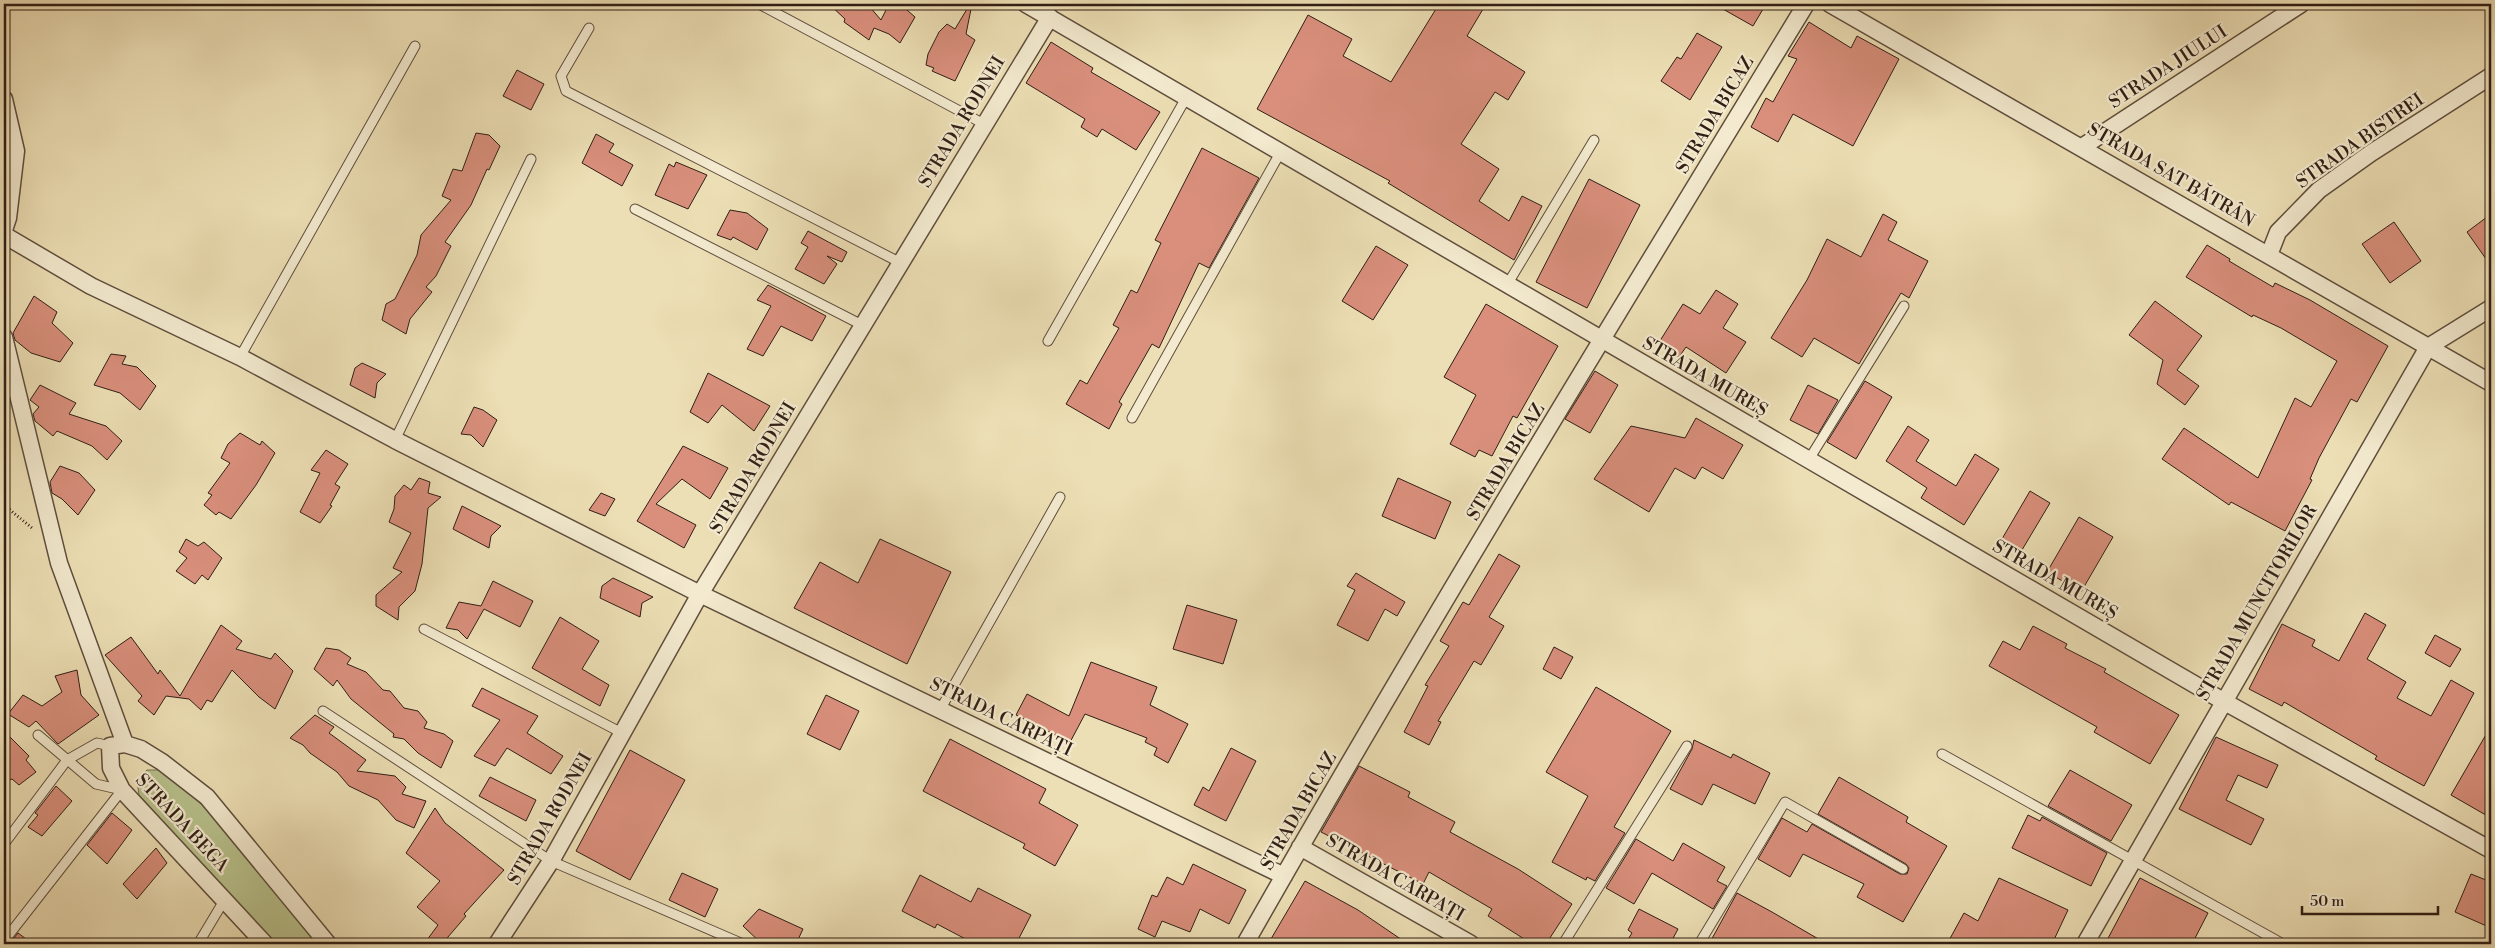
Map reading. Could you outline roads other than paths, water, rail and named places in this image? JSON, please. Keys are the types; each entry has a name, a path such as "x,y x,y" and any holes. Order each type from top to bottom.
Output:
{"street":[{"name":"STRADA MUREȘ","path":"1026,4 1507,286 2223,701 2491,850"},
{"name":"STRADA BICAZ","path":"1245,944 1300,847 1601,340 1806,4"},
{"name":"STRADA SAT BĂTRÂN","path":"1830,4 2491,383"},
{"name":"STRADA JIULUI","path":"2082,147 2301,4"},
{"name":"STRADA RODNEI","path":"497,944 551,861 700,594 1050,17"},
{"name":"STRADA BISTREI","path":"2269,255 2278,232 2319,190 2491,76"},
{"path":"4,99 8,133 16,152 8,218 4,230"},
{"name":"STRADA CARPAȚI","path":"4,235 91,286 240,357 395,440 700,594 1284,876"},
{"name":"STRADA MUNCITORILOR","path":"2085,944 2428,346 2491,308"},
{"path":"4,337 59,563 117,745"},
{"name":"STRADA BEGA","path":"265,944 225,898 122,790 111,768 117,745 141,749 162,762 207,797 328,944"},
{"name":"STRADA CARPAȚI","path":"1300,847 1471,944"}],"lane":[{"path":"759,4 984,124"},
{"path":"589,28 561,76 566,90 901,263"},
{"path":"240,357 415,46"},
{"path":"1048,340 1186,98"},
{"path":"1507,286 1594,140"},
{"path":"1132,418 1280,153"},
{"path":"395,440 531,159"},
{"path":"635,210 864,326"},
{"path":"1808,461 1904,306"},
{"path":"940,710 1060,497"},
{"path":"424,629 622,733"},
{"path":"323,711 551,861 743,944"},
{"path":"4,941 122,790 96,784 38,735"},
{"path":"4,844 67,760 97,743 117,745"},
{"path":"1562,944 1687,746"},
{"path":"1942,754 2132,862 2283,944"},
{"path":"1699,944 1785,802 1903,869"},
{"path":"198,944 225,898"}]}
